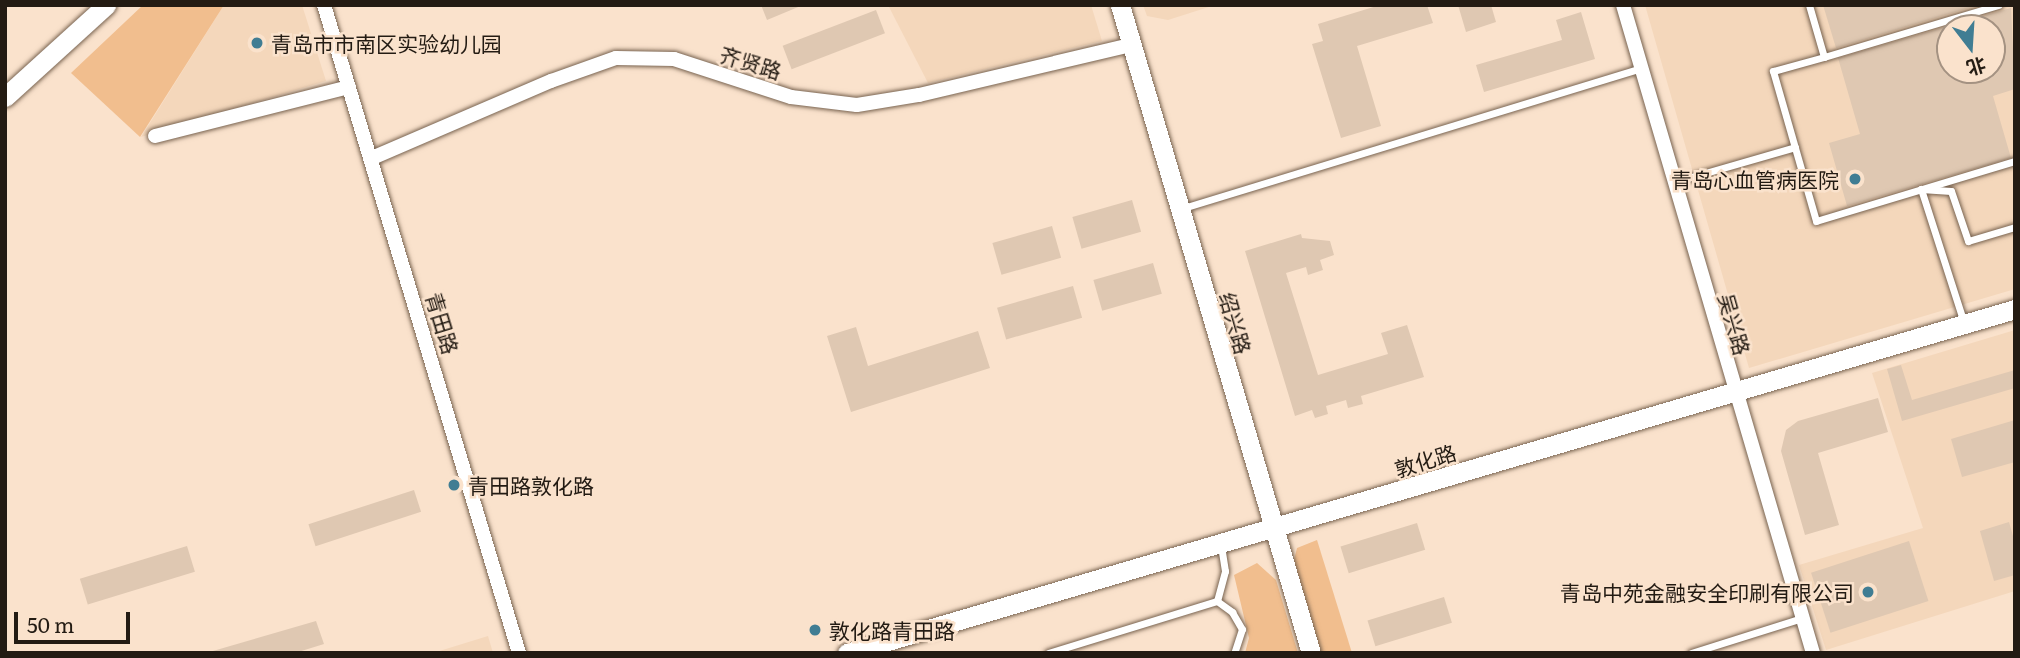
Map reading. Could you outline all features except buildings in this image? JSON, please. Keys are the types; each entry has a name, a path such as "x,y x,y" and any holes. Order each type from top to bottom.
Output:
{"main road":[{"path":"5,97 106,5"},
{"name":"绍兴路","path":"1120,5 1311,653"},
{"name":"敦化路","path":"847,653 2015,309"}],"street":[{"name":"青田路","path":"324,5 519,653"},
{"name":"吴兴路","path":"1623,5 1733,392 1813,653"},
{"name":"齐贤路","path":"372,159 551,81 616,58 674,59 791,97 857,105 919,95 1131,45"},
{"path":"155,136 349,86"}],"lane":[{"path":"1809,5 1824,57"},
{"path":"1998,5 1773,71 1816,221 2015,161"},
{"path":"1179,209 1641,68"},
{"path":"1673,183 1795,147"},
{"path":"1921,189 1951,191 1968,241 2015,227"},
{"path":"1921,189 1964,324"},
{"path":"1217,601 1225,571 1221,544"},
{"path":"1048,653 1217,601"},
{"path":"1217,601 1232,612 1242,629 1241,643 1234,653"},
{"path":"1691,653 1802,618"}],"shaded area":[{"path":"143,5 224,5 140,137 71,73"},
{"name":"青岛市市南区实验幼儿园","path":"224,5 302,5 326,81 141,137"},
{"path":"888,5 1091,5 1102,41 928,83"},
{"path":"1143,5 1215,5 1168,20 1147,16"},
{"name":"青岛心血管病医院","path":"1645,5 2015,5 2015,289 1749,368"},
{"path":"2015,330 2015,591 1826,650 1799,565 1923,528 1872,373"},
{"path":"1317,540 1352,653 1319,653 1292,568 1297,548"},
{"path":"1257,563 1276,580 1298,653 1245,653 1249,638 1234,575"},
{"path":"488,636 493,653 433,653"}],"place":[{"name":"青岛市市南区实验幼儿园","path":"257,43"},
{"name":"青岛心血管病医院","path":"1855,179"},
{"name":"青田路敦化路","path":"454,485"},
{"name":"青岛中苑金融安全印刷有限公司","path":"1868,592"},
{"name":"敦化路青田路","path":"815,630"}]}
